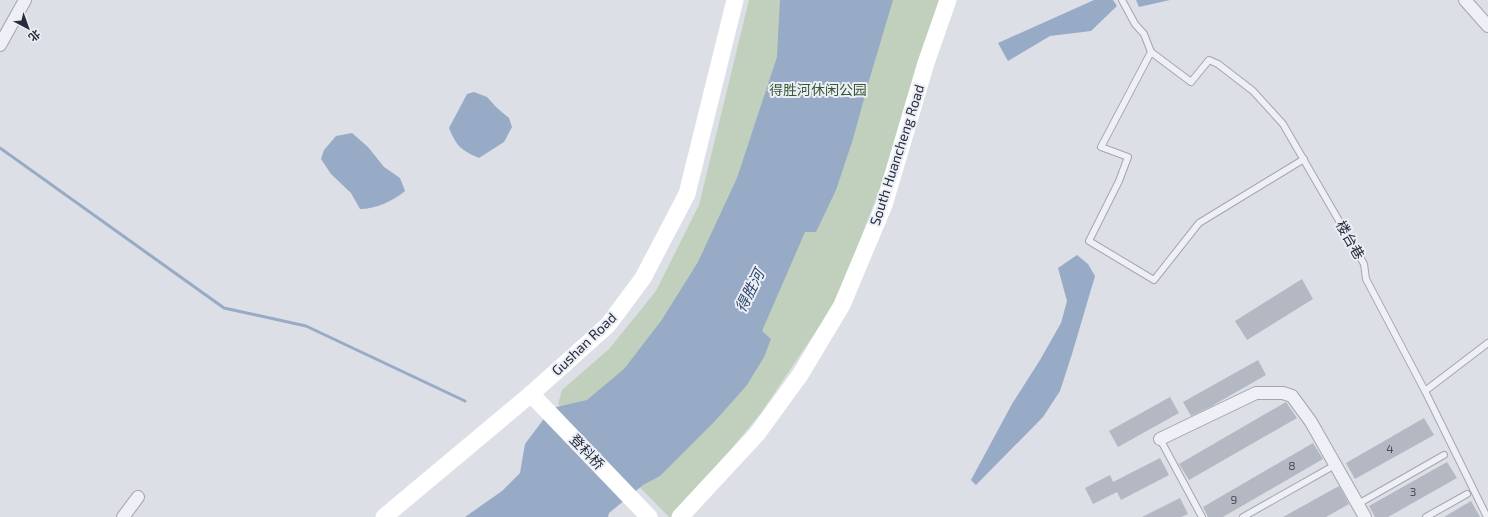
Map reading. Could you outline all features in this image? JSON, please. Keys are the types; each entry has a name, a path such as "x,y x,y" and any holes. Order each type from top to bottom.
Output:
{"main road":[{"name":"Gushan Road","path":"384,517 531,394 608,325 643,278 687,194 735,0"},
{"name":"South Huancheng Road","path":"680,517 757,434 800,375 842,305 884,205 926,63 948,0"},
{"name":"登科桥","path":"531,394 645,514"}],"street":[{"path":"0,45 24,0"},
{"path":"1465,0 1488,26"},
{"path":"1160,439 1256,393 1283,393 1292,396 1311,422 1365,517"},
{"path":"123,517 138,497"}],"lane":[{"path":"1122,0 1135,24 1144,34 1151,52 1101,147 1128,157 1119,182 1089,241 1154,280 1199,223 1304,159"},
{"name":"楼台巷","path":"1151,52 1191,82 1209,60 1218,64 1253,91 1283,124 1364,264 1366,279 1425,391 1488,517"},
{"path":"1425,391 1488,343"},
{"path":"1160,439 1202,517"},
{"path":"1358,504 1444,455"},
{"path":"1243,517 1335,465"},
{"path":"1426,517 1467,494"}],"green space":[{"name":"得胜河休闲公园","path":"749,0 940,0 880,188 837,300 761,413 675,517 669,517 558,404 562,390 609,349 656,291 699,205"}],"water":[{"name":"得胜河","path":"780,0 893,0 853,139 836,190 816,232 805,232 762,331 771,339 764,357 747,385 715,421 660,476 643,485 609,513 608,517 465,517 502,491 520,473 525,444 552,408 587,400 624,369 661,321 698,262 737,178 777,57"},
{"path":"1094,0 1113,0 1117,6 1091,31 1050,36 1008,61 998,43"},
{"path":"1136,0 1170,0 1139,7"},
{"path":"474,92 487,97 509,118 512,127 504,142 479,158 468,153 457,144 449,128 467,94"},
{"path":"352,133 368,147 384,167 400,178 405,191 384,204 372,208 360,209 351,193 331,174 321,159 324,150 336,136"},
{"path":"1077,255 1088,264 1095,276 1060,391 1043,417 976,485 971,480 1012,404 1061,323 1067,301 1058,268"}],"building":[{"path":"1302,279 1313,299 1247,340 1235,321"},
{"path":"1258,360 1266,375 1210,407 1191,416 1183,402"},
{"path":"1170,397 1179,413 1118,447 1109,431"},
{"path":"1286,402 1297,418 1189,480 1179,464"},
{"path":"1424,418 1434,435 1355,479 1346,463"},
{"path":"1313,443 1323,459 1223,517 1208,517 1203,507"},
{"path":"1160,458 1169,475 1121,500 1117,492 1093,504 1085,488 1110,475 1113,482"},
{"path":"1447,462 1457,478 1388,517 1375,517 1369,506"},
{"path":"1339,486 1349,504 1326,517 1283,517"},
{"path":"1180,498 1188,514 1181,517 1142,517"},
{"path":"1471,501 1480,517 1444,517"}],"waterway":[{"path":"0,148 224,308 306,326 465,401"}]}
